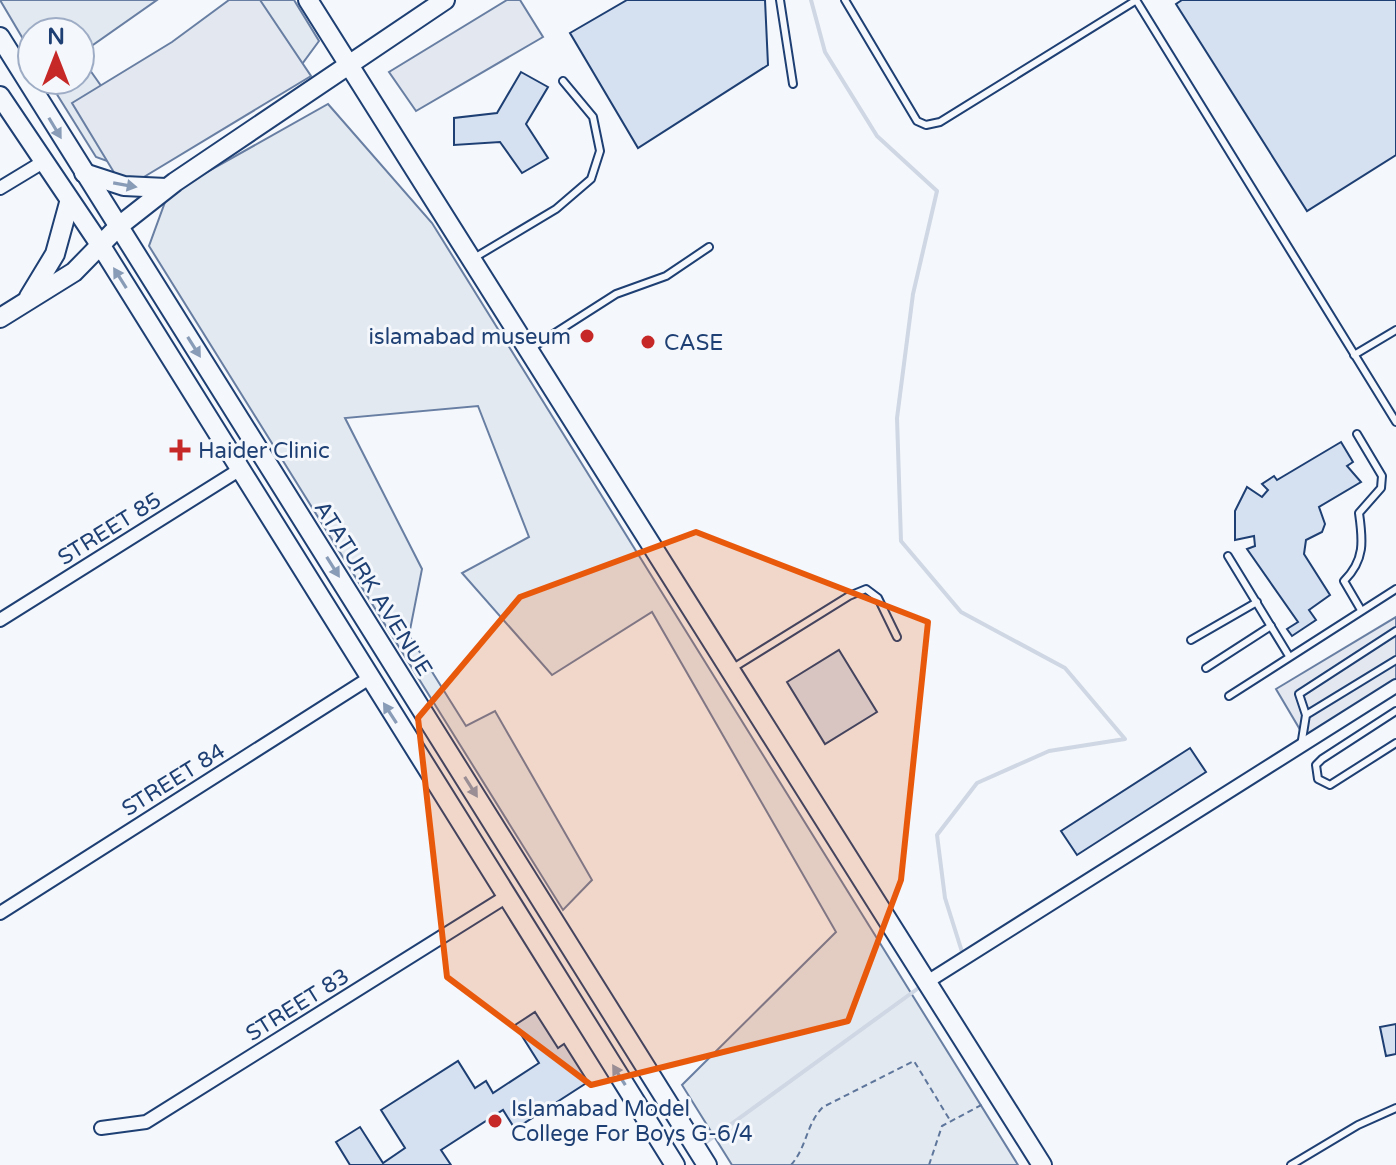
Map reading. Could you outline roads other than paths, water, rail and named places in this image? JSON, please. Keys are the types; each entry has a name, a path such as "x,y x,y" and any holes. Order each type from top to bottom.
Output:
{"street":[{"path":"308,0 1042,1165"},
{"path":"0,318 74,272 119,226 167,188 433,3"},
{"name":"ATATURK AVENUE","path":"0,37 707,1165"},
{"path":"0,96 69,203 101,246 368,679 675,1165"},
{"path":"0,188 43,162"},
{"path":"84,173 124,186 167,188"},
{"path":"25,302 55,254 69,203"},
{"name":"STREET 85","path":"0,620 239,470"},
{"name":"STREET 84","path":"0,913 368,679"},
{"path":"927,982 1396,686"},
{"name":"STREET 83","path":"101,1128 146,1122 507,896"},
{"path":"539,947 561,931"}],"lane":[{"path":"780,0 793,84"},
{"path":"845,0 917,121 926,125 940,122 1136,0 1396,422"},
{"path":"471,260 556,209 591,179 600,151 593,117 563,81"},
{"path":"530,349 616,294 666,276 709,247"},
{"path":"1354,355 1396,330"},
{"path":"1357,434 1382,476 1381,488 1359,513 1363,551 1356,569 1344,581 1361,610"},
{"path":"1228,556 1289,656"},
{"path":"730,670 849,596 866,589 878,598 897,637"},
{"path":"1229,696 1396,589"},
{"path":"1191,640 1257,602"},
{"path":"1206,668 1271,626"},
{"path":"1301,746 1306,715 1299,694 1396,631"},
{"path":"1306,715 1396,660"},
{"path":"1396,711 1322,759 1316,765 1318,779 1330,785 1396,743"},
{"path":"1291,1165 1358,1125 1396,1108"}],"waterway":[{"path":"811,0 825,52 877,136 937,191 913,294 897,418 901,541 961,612 1065,668 1125,739 1049,751 977,783 937,835 945,898 963,955"},
{"path":"701,1146 924,984"}],"place":[{"name":"islamabad museum","path":"587,336"},
{"name":"CASE","path":"648,342"},
{"name":"Haider Clinic","path":"180,450"},
{"name":"Islamabad Model College For Boys G-6/4","path":"495,1121"}]}
